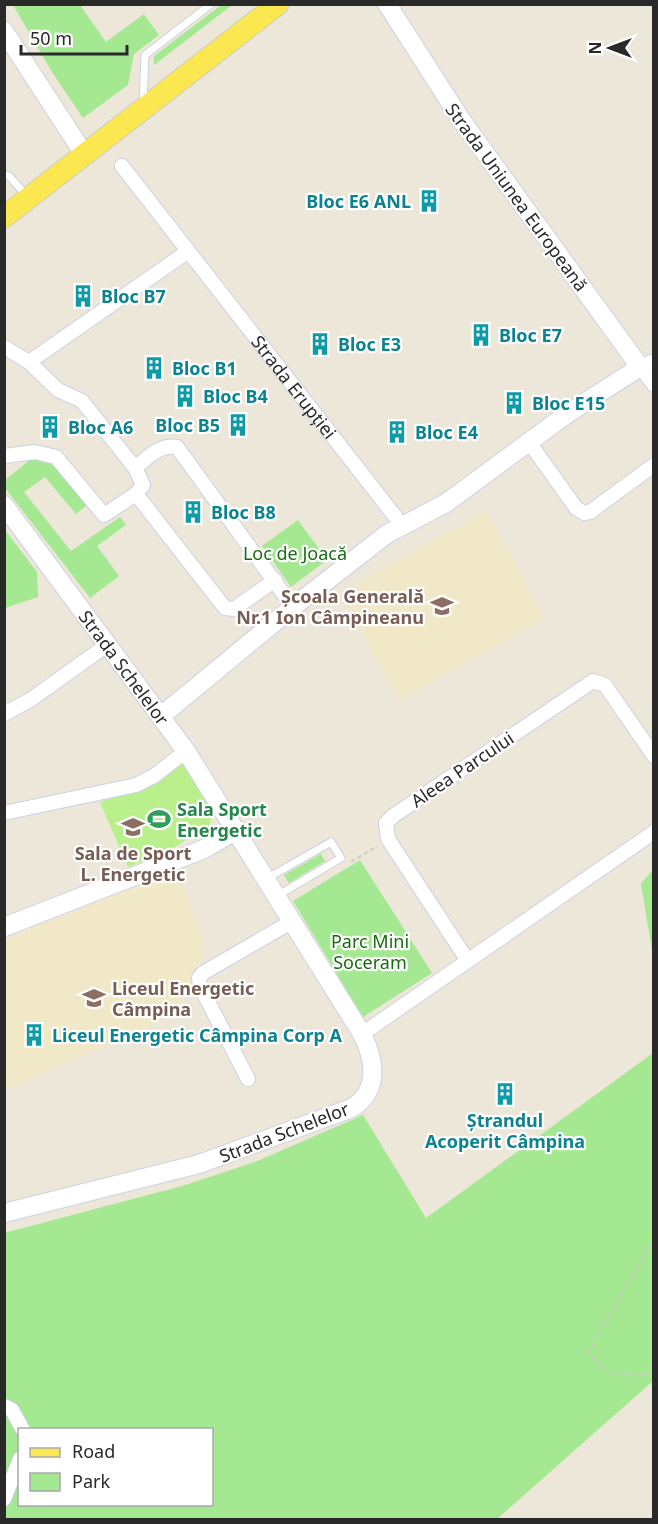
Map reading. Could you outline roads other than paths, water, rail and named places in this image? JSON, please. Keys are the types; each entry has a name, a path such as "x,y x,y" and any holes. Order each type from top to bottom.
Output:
{"main road":[{"path":"4,217 278,4"},
{"name":"Strada Uniunea Europeană","path":"387,4 455,112 647,364"},
{"path":"4,31 84,154"},
{"path":"161,716 293,607 401,524 446,503 567,414 647,364"},
{"name":"Strada Schelelor","path":"4,505 186,751 362,1034 370,1049 373,1074 364,1100 352,1108 199,1164 4,1213"},
{"path":"4,927 204,849 237,830"}],"street":[{"name":"Strada Erupției","path":"122,166 401,524"},
{"path":"28,362 187,252"},
{"path":"4,347 28,362 58,390 82,401 143,481 141,489 136,494 104,515 56,458 35,452 4,456"},
{"name":"Strada Uniunea Europeană","path":"647,364 654,385"},
{"path":"529,442 576,508 584,513 590,512 654,465"},
{"path":"135,468 159,449 177,447 293,607"},
{"path":"136,494 225,608 234,609 275,580"},
{"path":"5,714 30,700 107,645"},
{"name":"Aleea Parcului","path":"468,961 388,839 386,823 393,816 594,681 605,685 654,756"},
{"path":"4,813 136,785 153,776 186,751"},
{"path":"362,1034 654,832"},
{"path":"248,1079 200,986 199,978 203,973 291,922"},
{"path":"4,1406 12,1410 22,1428"},
{"path":"4,1499 18,1464"}],"lane":[{"path":"143,109 146,55 211,4"},
{"path":"4,175 29,198"},
{"path":"266,879 331,842 341,858 276,896"}],"place":[{"name":"Bloc E6 ANL","path":"429,201"},
{"name":"Bloc B7","path":"83,296"},
{"name":"Bloc E7","path":"481,335"},
{"name":"Bloc E3","path":"320,344"},
{"name":"Bloc B1","path":"154,368"},
{"name":"Bloc B4","path":"185,396"},
{"name":"Bloc E15","path":"514,403"},
{"name":"Bloc B5","path":"238,425"},
{"name":"Bloc A6","path":"50,427"},
{"name":"Bloc E4","path":"397,432"},
{"name":"Bloc B8","path":"193,512"},
{"name":"Școala Generală Nr.1 Ion Câmpineanu","path":"442,606"},
{"name":"Sala Sport Energetic","path":"159,819"},
{"name":"Sala de Sport L. Energetic","path":"133,827"},
{"name":"Liceul Energetic Câmpina","path":"94,998"},
{"name":"Liceul Energetic Câmpina Corp A","path":"34,1035"},
{"name":"Ștrandul Acoperit Câmpina","path":"505,1094"}],"park label":[{"name":"Loc de Joacă","path":"295,553"},
{"name":"Parc Mini Soceram","path":"370,951"}]}
